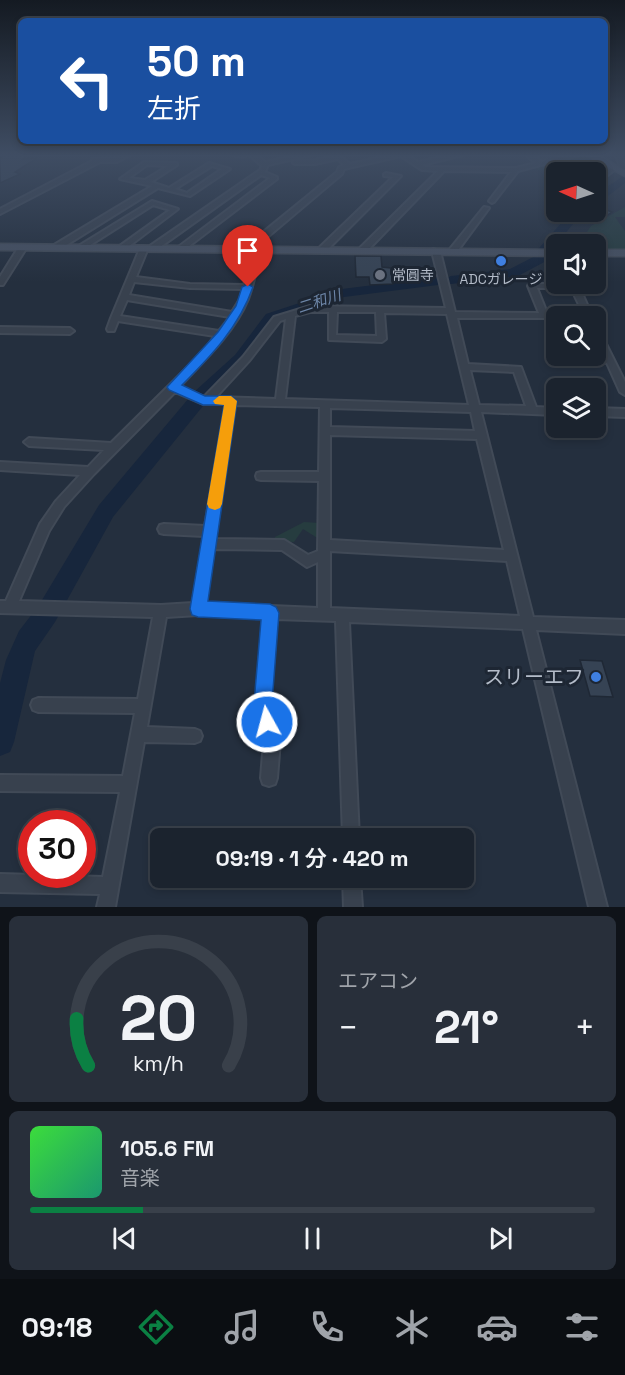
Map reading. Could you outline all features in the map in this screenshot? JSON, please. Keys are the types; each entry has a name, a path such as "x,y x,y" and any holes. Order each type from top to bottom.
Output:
{"street":[{"path":"0,212 28,197"},
{"path":"57,247 138,197"},
{"path":"111,329 131,279 148,248 224,197"},
{"path":"181,248 249,197"},
{"path":"312,197 253,249 248,287 236,315 206,355 113,447 60,504 44,528 5,607 161,611 198,609 528,625 625,627"},
{"path":"322,250 376,197"},
{"path":"363,250 415,197"},
{"path":"492,201 494,197"},
{"path":"81,248 152,202 175,209 121,248"},
{"path":"453,251 486,208"},
{"path":"0,247 546,252"},
{"path":"0,283 23,247"},
{"path":"436,251 598,907"},
{"path":"606,253 625,253"},
{"path":"131,279 190,286 248,287"},
{"path":"201,399 246,359 277,318 310,309 544,315 532,286 546,286"},
{"path":"124,297 236,315"},
{"path":"333,310 332,338 382,339 380,310"},
{"path":"280,402 291,315"},
{"path":"115,318 222,334"},
{"path":"0,330 70,331"},
{"path":"606,352 625,392"},
{"path":"606,359 610,360"},
{"path":"465,367 518,369 532,410"},
{"path":"173,387 201,399 231,401 546,411"},
{"path":"198,609 231,401"},
{"path":"324,615 325,404"},
{"path":"606,412 625,413"},
{"path":"325,431 482,435"},
{"path":"29,442 113,447"},
{"path":"0,466 90,471"},
{"path":"261,476 325,477"},
{"path":"164,530 210,531"},
{"path":"208,544 284,545 307,561 324,549 512,556"},
{"path":"106,907 161,611"},
{"path":"269,778 272,741 263,703 270,613"},
{"path":"342,616 351,828"},
{"path":"38,705 143,706"},
{"path":"138,735 195,736"},
{"path":"0,783 129,784"},
{"path":"0,883 110,886"},
{"path":"352,888 353,907"}],"green space":[{"path":"625,207 625,217 615,217 625,231 625,251 606,251 606,234 586,234 591,226 598,222 606,222 606,218"},
{"path":"304,522 319,523 319,539 303,529 294,542 275,541 275,537"}],"building":[{"path":"355,256 381,256 382,267 391,268 393,284 370,285 369,277 356,277"},
{"path":"580,660 602,661 613,697 590,696"}],"waterway":[{"name":"二和川","path":"545,250 569,222"},
{"name":"二和川","path":"451,280 513,273 545,256"},
{"name":"二和川","path":"200,397 241,359 271,317 342,293 438,281"},
{"name":"二和川","path":"51,605 106,511 198,402"},
{"name":"二和川","path":"0,742 19,660 27,640 46,614"}],"slow traffic":[{"path":"215,504 231,401 219,401"}],"place":[{"name":"ADCガレージ","path":"501,261"},
{"name":"常圓寺","path":"380,275"},
{"name":"スリーエフ","path":"596,677"}],"route":[{"path":"248,287 241,306 222,334 206,355 173,387 203,400 231,401 198,609 270,613 263,703 267,722"}]}
